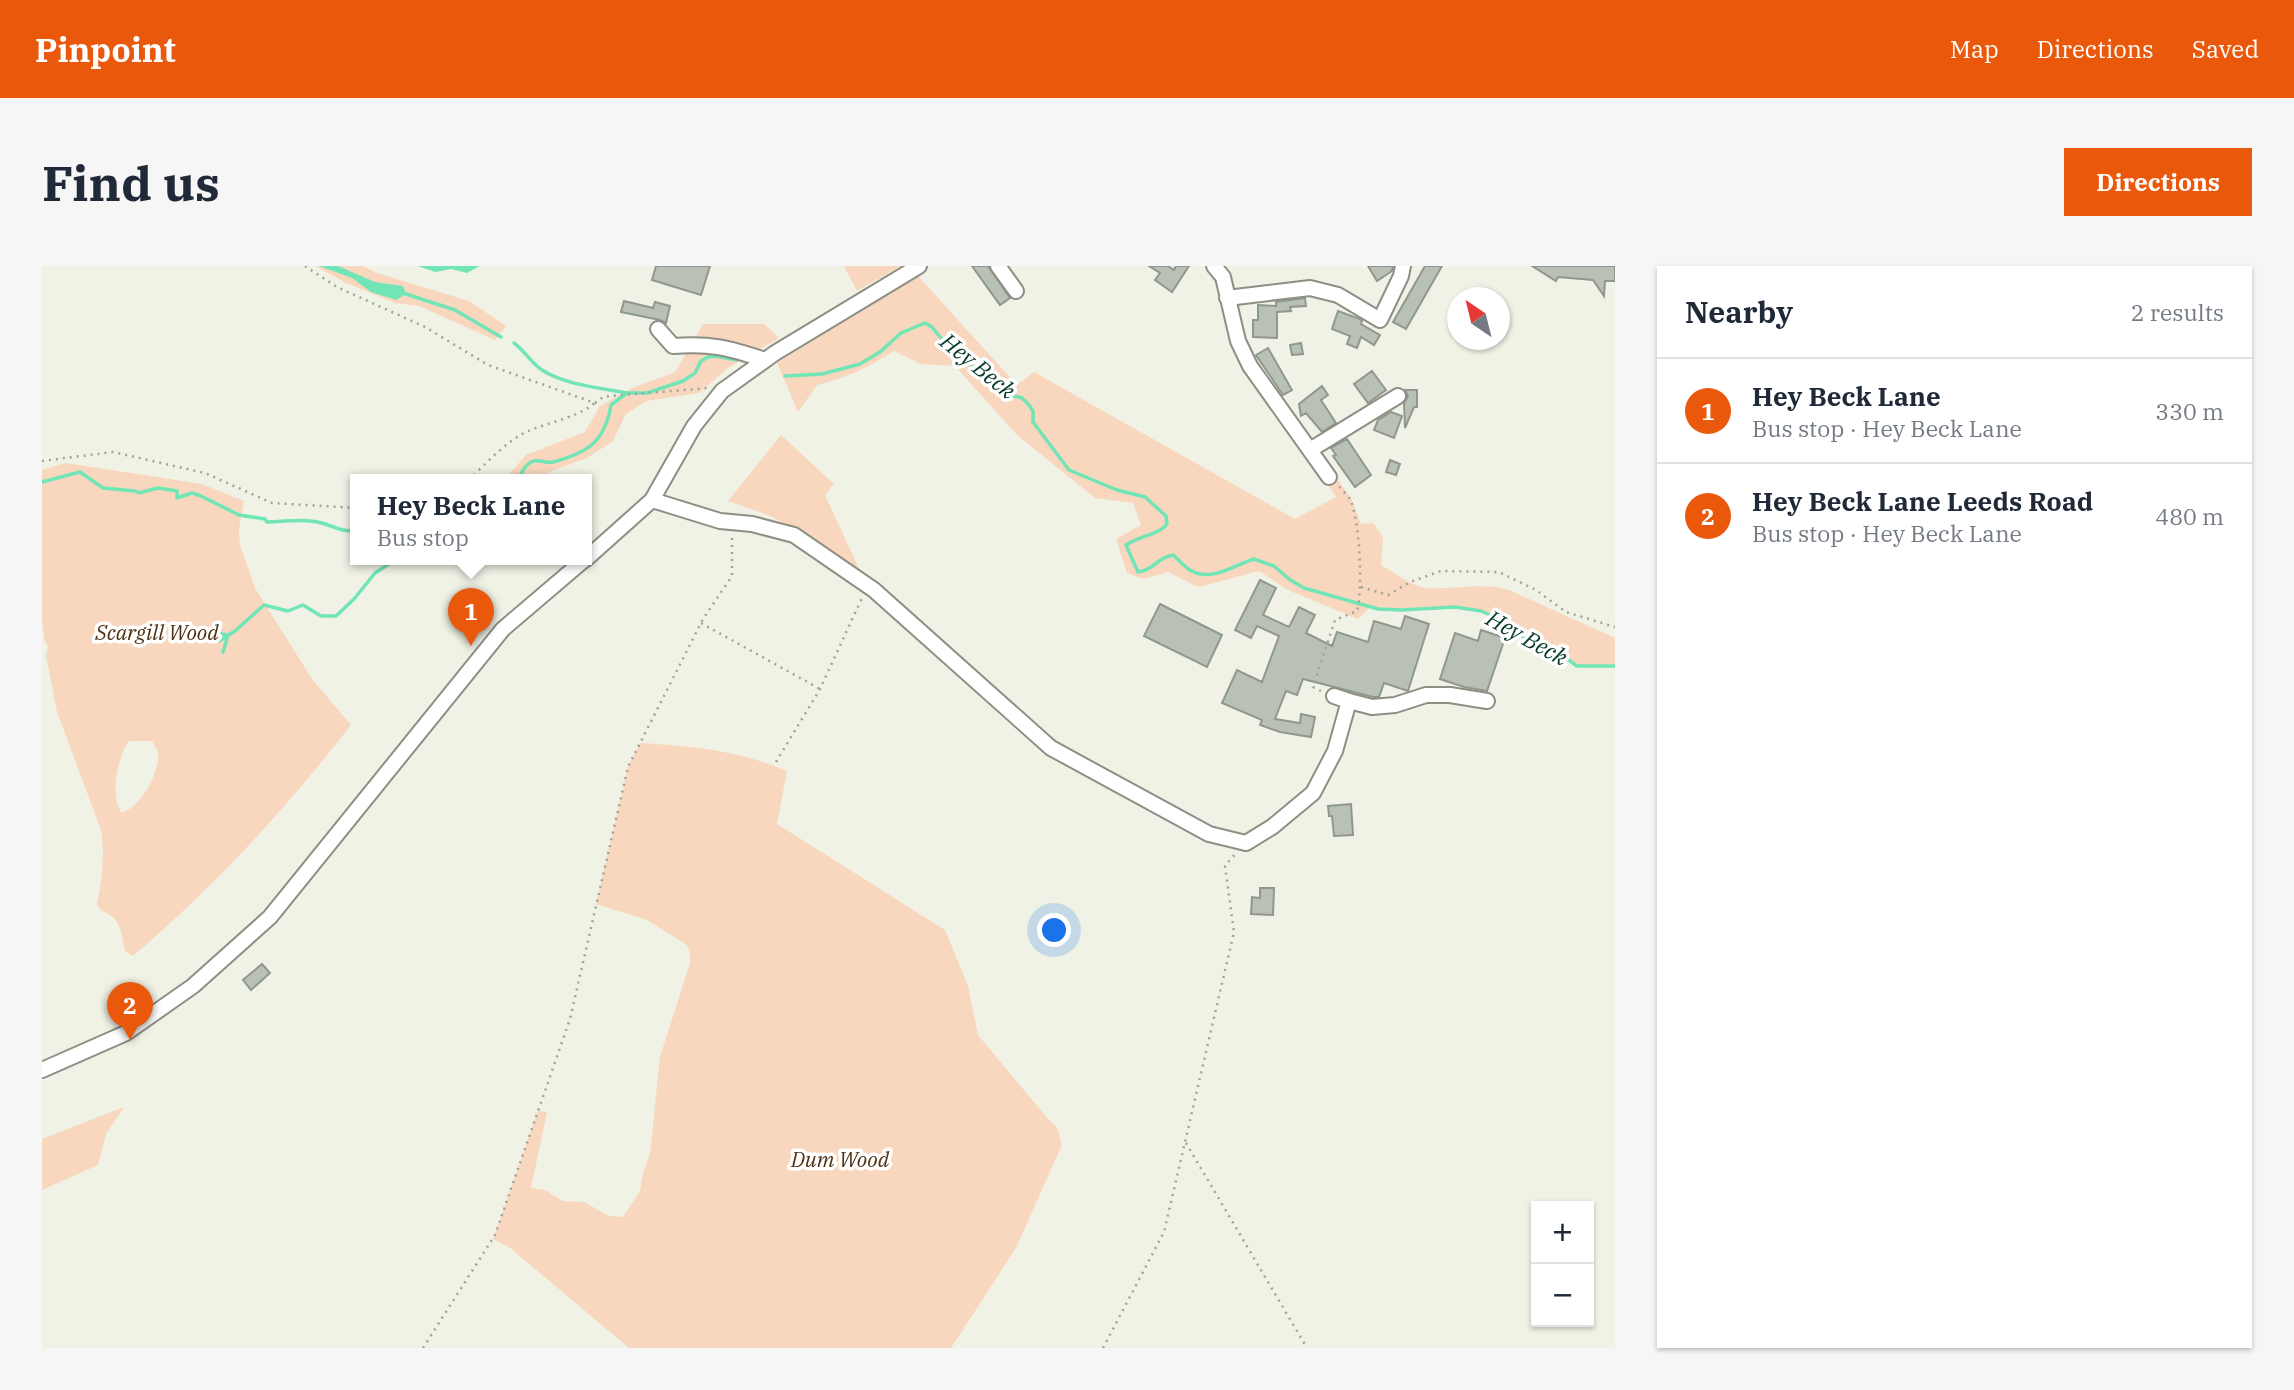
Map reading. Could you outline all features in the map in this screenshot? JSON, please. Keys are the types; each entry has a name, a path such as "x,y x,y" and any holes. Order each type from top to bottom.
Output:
{"street":[{"path":"592,553 652,500 694,426 722,391 765,360 919,266"},
{"path":"998,266 1016,291"},
{"path":"1214,266 1223,277 1238,341 1250,366 1329,477"},
{"path":"1227,298 1310,288 1338,295 1380,320 1403,266"},
{"path":"658,329 673,346 704,344 733,349 765,360"},
{"path":"1310,450 1398,396"},
{"path":"652,500 720,522 752,524 794,535 868,586 1051,748 1209,834 1246,843 1272,827 1313,793 1335,751 1349,701"},
{"path":"42,1069 126,1033 194,986 270,917 503,629 578,565"},
{"path":"1334,696 1372,707 1395,705 1426,695 1450,695 1488,701"}],"path":[{"path":"305,266 337,287 425,327 488,365 595,403"},
{"path":"475,474 522,435 559,418 583,412 603,397 676,392 703,387 722,391"},
{"path":"42,461 113,452 205,473 272,503 350,508"},
{"path":"1329,477 1351,500 1357,531 1361,587 1357,611 1335,620 1312,687 1334,696"},
{"path":"424,1348 495,1234 570,1019 628,767 701,623 732,576 732,533 720,522"},
{"path":"1361,587 1388,595 1410,582 1441,571 1499,572 1536,590 1566,612 1615,626"},
{"path":"776,762 820,689 868,586"},
{"path":"701,623 820,689"},
{"path":"1103,1348 1164,1232 1234,932 1225,866 1246,843"},
{"path":"1185,1141 1307,1348"}],"green space":[{"path":"315,266 363,266 377,273 469,301 506,326 495,340 419,306 395,303 346,283"},
{"path":"844,266 901,266 857,291"},
{"path":"918,276 1017,385 1034,372 1295,519 1336,497 1325,480 1338,480 1351,498 1361,524 1373,523 1383,537 1381,565 1420,587 1478,586 1509,590 1615,638 1615,666 1577,666 1563,656 1536,647 1502,620 1469,608 1431,607 1401,610 1370,607 1358,619 1288,590 1259,571 1198,587 1168,572 1144,579 1127,573 1116,539 1141,525 1133,503 1095,498 1017,435 955,366 921,364 894,351 857,371 817,385 798,412 777,363"},
{"path":"703,324 764,324 779,338 728,368 699,393 646,401 626,414 613,441 587,458 547,474 509,474 526,455 585,432 600,406 632,388 675,372"},
{"path":"781,435 834,484 825,495 861,573 796,529 768,515 728,501"},
{"name":"Scargill Wood","path":"66,463 202,484 244,501 239,529 240,545 255,588 312,679 351,725 248,846 193,902 133,956 125,951 117,921 97,904 102,867 101,830 57,712 46,656 48,646 42,619 42,470","holes":["129,741 152,741 158,752 153,778 142,797 128,810 121,812 116,796 116,776 125,748"]},
{"name":"Dum Wood","path":"640,743 715,750 751,758 787,771 777,824 945,930 968,986 978,1035 1057,1127 1062,1145 1016,1248 951,1348 629,1348 509,1247 493,1239 538,1111 547,1112 531,1188 545,1190 563,1201 584,1202 609,1216 623,1217 640,1191 650,1154 660,1057 690,963 690,953 687,945 647,920 596,904 628,767"},
{"path":"124,1107 106,1134 98,1165 42,1190 42,1139"}],"shaded area":[{"path":"319,266 338,266 375,282 403,286 406,294 396,300 371,292 352,278"},
{"path":"418,266 480,266 467,273 451,269 435,272"}],"building":[{"path":"656,266 710,266 701,295 652,280"},
{"path":"972,266 988,266 1010,298 1000,305"},
{"path":"1149,266 1168,266 1174,270 1176,266 1189,266 1172,292 1155,280 1160,273"},
{"path":"1368,266 1393,266 1392,271 1377,281"},
{"path":"1425,266 1442,266 1406,329 1393,322"},
{"path":"1532,266 1615,266 1615,281 1605,281 1604,296 1593,280 1558,277 1556,281"},
{"path":"1305,298 1306,306 1290,307 1291,311 1277,312 1277,338 1253,337 1253,320 1258,320 1258,305 1276,306 1276,302"},
{"path":"624,301 653,308 655,302 670,306 666,323 621,312"},
{"path":"1338,311 1360,319 1361,324 1380,335 1374,345 1361,337 1357,348 1347,344 1350,336 1332,329"},
{"path":"1301,343 1303,354 1292,355 1290,345"},
{"path":"1268,348 1292,390 1283,395 1256,355"},
{"path":"1372,371 1386,390 1368,403 1354,384"},
{"path":"1322,386 1328,395 1321,400 1336,423 1322,432 1306,413 1301,416 1299,404"},
{"path":"1405,390 1417,390 1417,407 1414,407 1405,428 1404,403 1408,396"},
{"path":"1391,412 1402,416 1394,438 1374,430 1378,420"},
{"path":"1347,439 1371,475 1355,487 1333,456 1336,455 1331,448"},
{"path":"1390,460 1400,464 1396,475 1386,472"},
{"path":"1260,580 1276,588 1263,615 1289,627 1299,607 1315,615 1306,633 1332,646 1337,632 1368,642 1374,621 1401,629 1405,616 1429,624 1408,691 1384,683 1379,697 1373,697 1303,679 1297,695 1286,691 1275,719 1300,723 1301,714 1315,717 1311,737 1280,732 1260,725 1262,720 1222,703 1237,670 1262,682 1279,636 1257,626 1251,638 1235,630"},
{"path":"1160,604 1222,635 1207,667 1144,636"},
{"path":"1481,630 1505,638 1487,691 1440,679 1455,633 1478,641"},
{"path":"1351,804 1353,835 1334,836 1328,806"},
{"path":"1260,888 1274,888 1273,915 1251,914 1252,897 1260,898"},
{"path":"262,964 270,973 251,990 243,980"}],"waterway":[{"path":"406,294 455,310 501,337"},
{"name":"Hey Beck","path":"785,376 822,374 860,364 880,352 901,333 925,323 932,327 950,349 1006,394 1022,398 1029,405 1033,411 1033,422 1069,470 1117,490 1145,497 1166,516 1167,524 1163,528 1126,545 1138,572 1173,555 1190,570 1206,575 1222,572 1254,559 1274,566 1304,588 1378,609 1455,607 1481,611 1502,620 1536,647 1563,656 1577,666 1615,666"},
{"path":"514,343 538,367 551,375 583,385 627,393"},
{"path":"521,474 531,462 553,462 585,450 593,444 604,428 611,405 627,393 647,393 683,381 695,373 701,361 708,357 737,360"},
{"path":"42,482 80,472 103,488 139,493 158,488 177,491 177,498 192,493 239,515 265,519 267,522 311,521 350,531"},
{"path":"219,641 235,631 264,605 288,611 303,605 321,616 336,616 375,573 387,565"},
{"path":"216,633 228,635 223,652"}],"place":[{"name":"Hey Beck Lane","path":"471,646"},
{"name":"Hey Beck Lane Leeds Road","path":"130,1040"}]}
